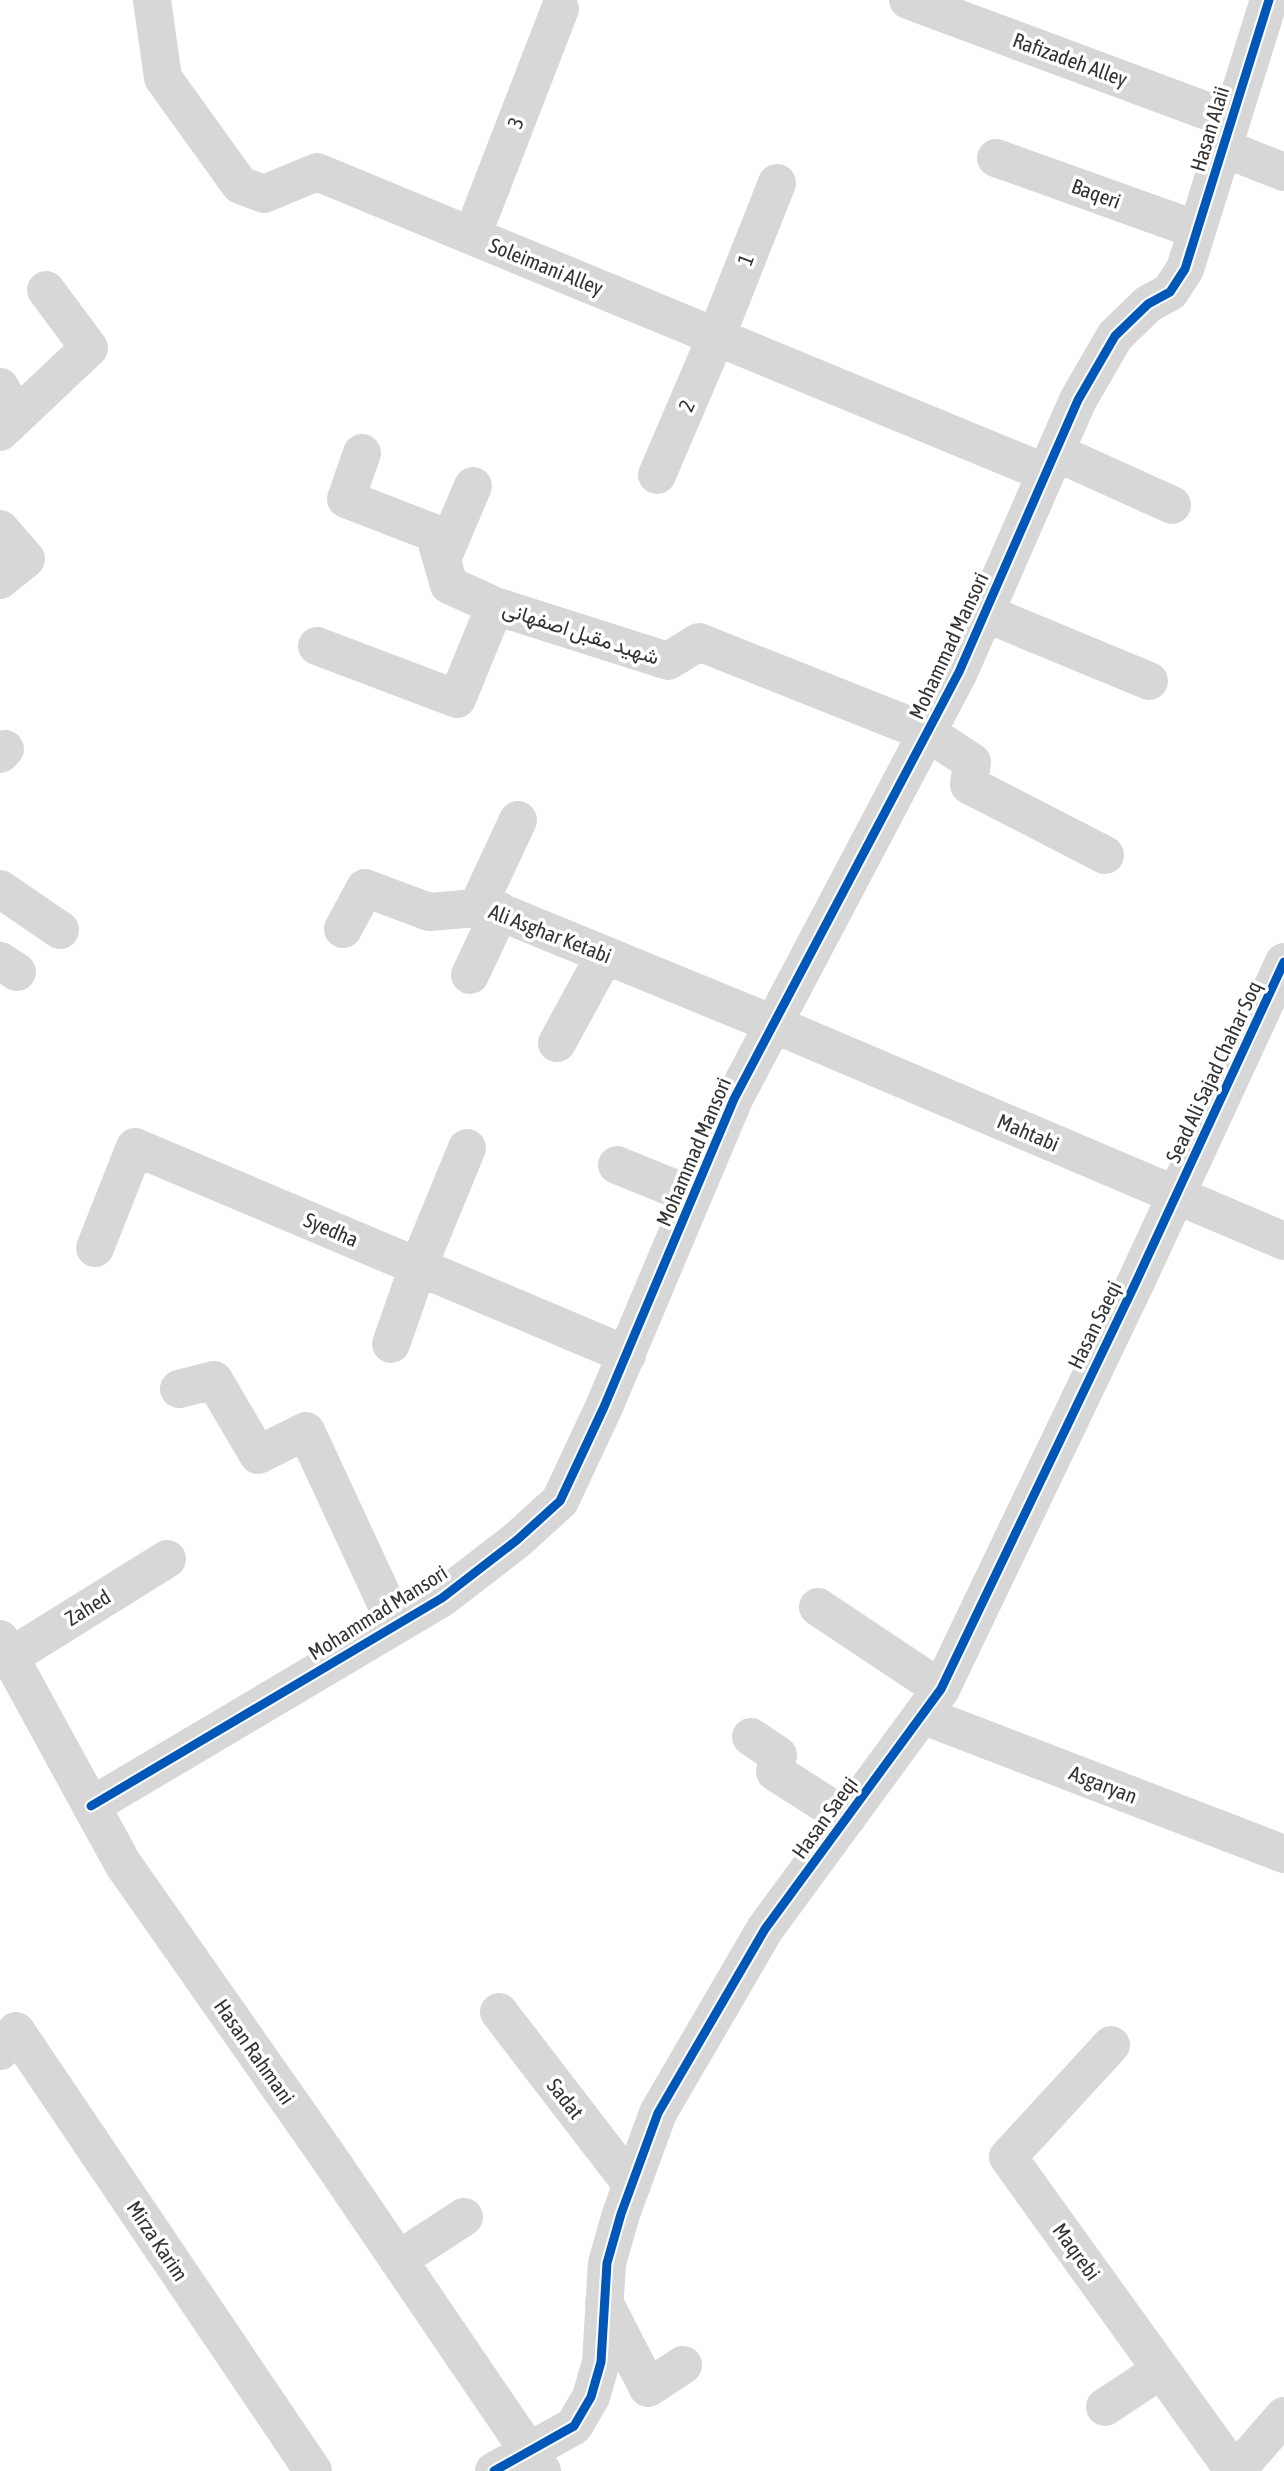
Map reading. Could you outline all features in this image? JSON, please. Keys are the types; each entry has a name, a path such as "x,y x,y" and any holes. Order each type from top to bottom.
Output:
{"street":[{"name":"Soleimani Alley","path":"152,0 163,78 240,185 264,194 317,172 716,337 1051,463 1172,505"},
{"name":"Rafizadeh Alley","path":"908,0 1227,134 1284,172"},
{"name":"Hasan Alaii","path":"1185,269 1269,0"},
{"name":"3","path":"472,236 560,9"},
{"name":"Baqeri","path":"996,158 1197,230"},
{"name":"1","path":"716,337 776,183"},
{"name":"Mohammad Mansori","path":"92,1806 442,1598 517,1540 560,1501 627,1355 733,1099 959,672 1078,400 1115,337 1148,304 1170,292 1185,269"},
{"path":"6,411 89,348 46,290"},
{"name":"2","path":"657,475 716,337"},
{"name":"شهید مقبل اصفهانی","path":"362,453 346,499 434,533 449,585 495,606 668,661 699,642 928,733"},
{"path":"442,559 473,485"},
{"path":"0,529 26,559 0,580"},
{"path":"317,646 457,699 495,606"},
{"path":"985,613 1149,681"},
{"path":"928,733 972,762 969,785 1105,855"},
{"path":"470,975 518,820"},
{"name":"Ali Asghar Ketabi","path":"343,929 365,888 429,912 489,910 773,1024"},
{"path":"0,889 60,930"},
{"path":"557,1043 605,955"},
{"name":"Sead Ali Sajad Chahar Soq","path":"1176,1196 1284,962"},
{"name":"Mahtabi","path":"773,1024 1284,1241"},
{"name":"Syedha","path":"95,1248 135,1147 627,1355"},
{"path":"391,1344 418,1267 467,1148"},
{"path":"617,1165 693,1196"},
{"name":"Hasan Saeqi","path":"494,2471 535,2462 574,2426 591,2397 601,2362 607,2263 658,2113 759,1940 931,1702 1176,1196"},
{"path":"179,1389 214,1380 258,1455 306,1431 396,1625"},
{"name":"Zahed","path":"5,1648 167,1559"},
{"name":"Asgaryan","path":"818,1607 931,1702 1284,1854"},
{"name":"Hasan Rahmani","path":"5,1648 123,1864 535,2462"},
{"path":"751,1737 778,1755 775,1772 847,1818"},
{"name":"Sadat","path":"499,2012 632,2185"},
{"name":"Mirza Karim","path":"0,2051 16,2031 313,2471"},
{"name":"Maqrebi","path":"1111,2045 1008,2157 1161,2371 1222,2467"},
{"path":"398,2260 464,2217"},
{"path":"604,2302 648,2388 683,2365"},
{"path":"1105,2407 1161,2371"},
{"path":"1222,2467 1284,2416"}],"cycle path":[{"path":"91,1806 442,1598 517,1540 560,1501 604,1407 734,1099 959,672 1078,400 1115,336 1148,304 1170,292 1185,269 1269,0"},
{"path":"494,2471 574,2426 591,2397 601,2362 607,2263 621,2214 658,2113 765,1929 941,1689 1135,1284 1284,962"}]}
